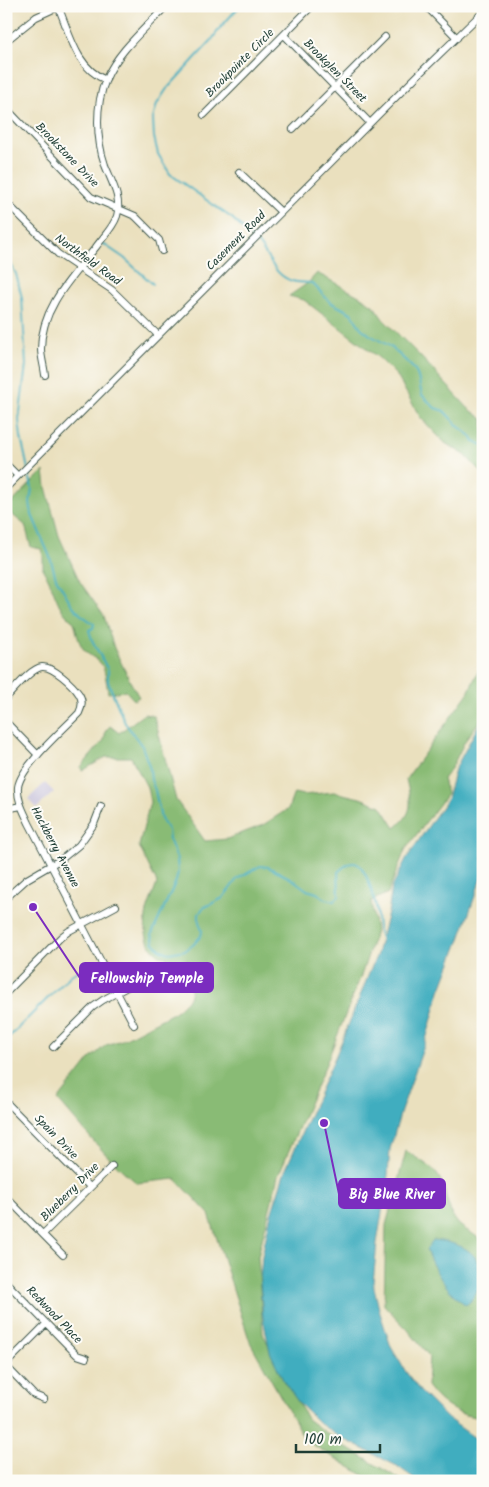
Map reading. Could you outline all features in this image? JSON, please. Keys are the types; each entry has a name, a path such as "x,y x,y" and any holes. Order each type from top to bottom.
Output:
{"street":[{"path":"6,41 36,17 59,6 81,60 92,73 106,80"},
{"path":"45,375 41,346 46,321 54,304 117,216 116,193 103,158 99,136 100,107 106,80 122,55 166,6"},
{"name":"Brookpointe Circle","path":"204,115 312,6"},
{"path":"426,6 457,38"},
{"name":"Casement Road","path":"6,488 244,248 483,12"},
{"name":"Brookglen Street","path":"284,35 370,123"},
{"path":"293,129 385,37"},
{"name":"Brookstone Drive","path":"6,108 91,197 135,216 159,240 162,251"},
{"path":"239,172 281,212"},
{"name":"Northfield Road","path":"6,202 58,254 112,290 158,335"},
{"path":"6,464 21,473"},
{"name":"Hackberry Avenue","path":"6,698 34,670 42,667 58,672 79,694 82,704 79,713 26,769 19,781 18,788 21,806 134,1025"},
{"path":"6,722 38,755"},
{"path":"6,809 21,806"},
{"path":"6,898 27,879 63,858 79,845 94,824 101,806"},
{"path":"6,993 61,937 116,906"},
{"path":"53,1047 92,1007 138,981"},
{"name":"Spain Drive","path":"6,1102 90,1187"},
{"name":"Blueberry Drive","path":"43,1234 112,1166"},
{"path":"6,1197 63,1255"},
{"name":"Redwood Place","path":"7,1284 77,1355 86,1358"},
{"path":"44,1399 34,1395 6,1365 46,1324"}],"shaded area":[{"path":"45,783 54,792 37,808 28,799"}],"green space":[{"path":"317,273 374,306 383,319 468,408 483,419 483,474 465,455 445,443 420,417 397,376 379,358 304,300 289,296 308,283"},
{"path":"44,471 46,487 59,536 80,582 104,616 114,648 139,697 134,700 126,691 108,693 102,665 83,649 74,622 59,605 43,570 41,549 31,547 25,525 10,513 7,508"},
{"path":"483,661 483,716 465,741 452,767 443,779 447,794 405,850 388,893 371,901 376,931 362,973 326,1064 278,1176 258,1256 263,1334 307,1419 344,1446 403,1481 373,1481 305,1440 250,1342 209,1214 176,1179 137,1183 105,1154 58,1100 90,1059 106,1045 122,1040 175,1012 189,998 195,972 188,960 169,958 155,951 147,937 145,928 147,913 157,883 139,846 150,802 147,787 131,757 106,757 82,771 81,767 104,740 106,730 110,726 119,733 144,714 154,716 176,800 205,841 227,839 263,825 288,809 294,793 303,795 334,792 360,798 381,806 395,828 409,812 410,800 406,779 468,693"},
{"path":"406,1151 435,1171 443,1185 450,1210 456,1221 483,1244 483,1418 466,1415 451,1409 433,1393 427,1386 429,1356 384,1305 386,1225"}],"water":[{"path":"483,717 483,873 440,991 390,1149 373,1283 391,1347 406,1372 420,1391 447,1418 475,1438 483,1440 483,1481 418,1481 397,1466 336,1435 319,1423 299,1403 284,1382 270,1352 263,1318 260,1282 262,1256 270,1218 285,1171 339,1048 377,954 388,913 392,887 406,859 447,799 455,769"},
{"path":"433,1240 461,1246 476,1259 482,1283 472,1300 466,1305 447,1288 433,1266 426,1250"}],"waterway":[{"path":"242,6 237,9 211,41 166,90 157,104 153,119 154,137 158,154 170,174 233,219 252,238"},
{"path":"256,241 280,274 292,281 312,283 330,302 351,313 361,328 391,347 415,370 422,395 435,408 444,411 471,436 474,442 483,445"},
{"path":"102,243 124,258 153,284"},
{"path":"6,255 16,274 22,298 26,365 19,420 32,488 30,502 32,515 50,557 56,578 72,605 80,614 94,624 93,628 89,630 92,640 108,670 108,682 125,723 142,746 150,769 161,819 168,830 169,839 177,859 178,872 176,881 152,934 154,943 161,950 169,953 186,950 193,945 201,936 199,914 203,908 223,898 237,879 260,866 268,867 292,879 307,890 334,901 339,896 338,872 350,863 358,864 368,881 376,906 378,928 382,940"},
{"path":"6,1040 71,975 96,961"}],"place":[{"name":"Fellowship Temple","path":"33,907"},
{"name":"Big Blue River","path":"324,1123"}]}
